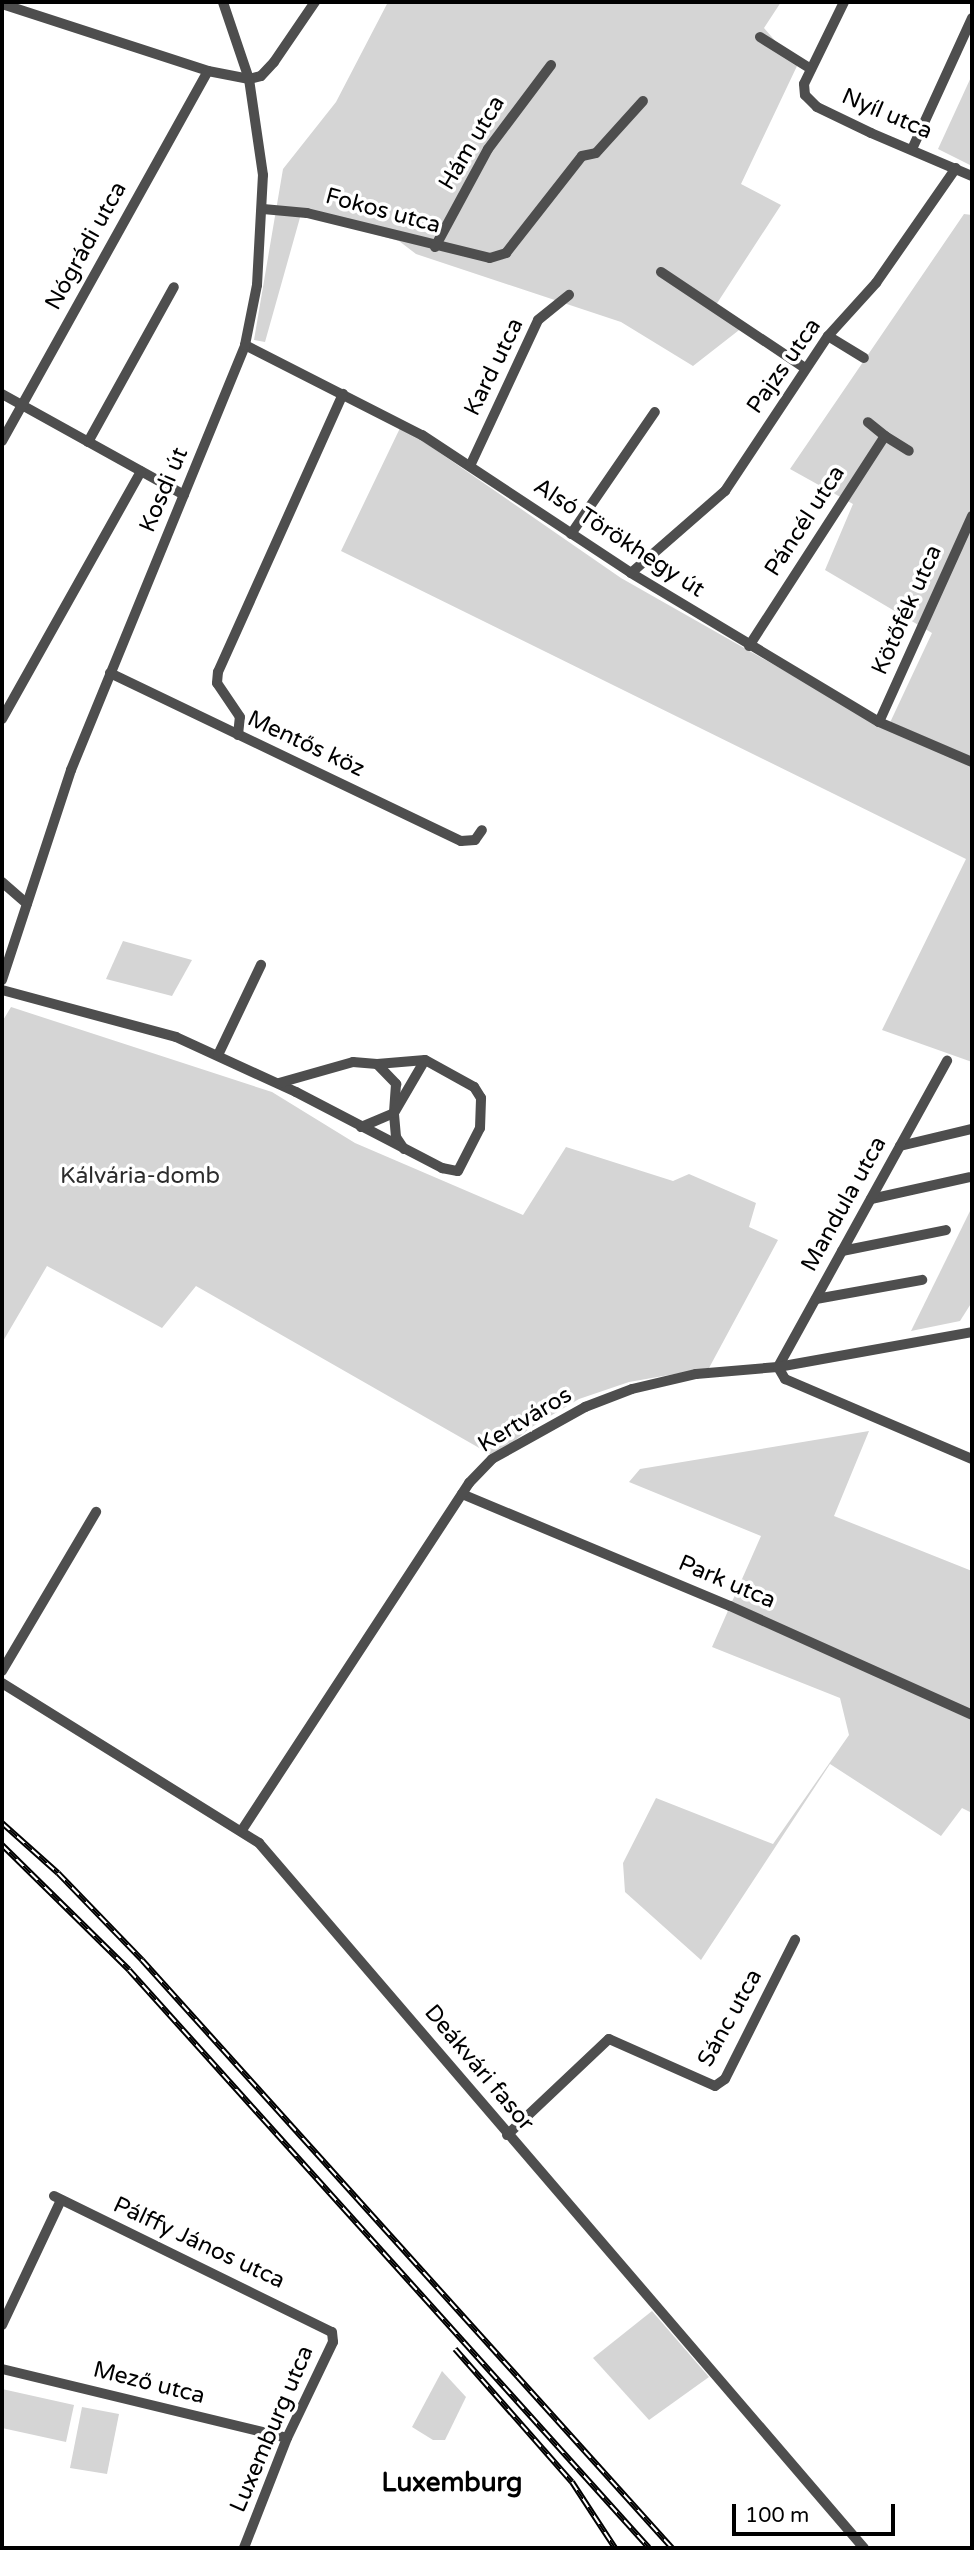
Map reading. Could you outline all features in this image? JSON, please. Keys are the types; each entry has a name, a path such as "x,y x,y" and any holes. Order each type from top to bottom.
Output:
{"street":[{"name":"Kosdi út","path":"2,980 71,770 245,345 257,285 263,209 260,141 249,79 223,2"},
{"path":"2,18 5,5 208,71 249,79 261,76 274,62 315,2"},
{"path":"760,37 811,69 844,2"},
{"path":"913,147 972,18"},
{"name":"Hám utca","path":"435,247 488,149 551,65"},
{"name":"Nyíl utca","path":"811,69 805,95 817,107 860,128 913,147 972,176"},
{"name":"Nógrádi utca","path":"2,441 208,71"},
{"name":"Fokos utca","path":"263,209 307,213 435,247 491,258 506,253 582,156 596,153 643,101"},
{"name":"Pajzs utca","path":"631,573 725,491 805,368 828,336 877,283 956,168"},
{"path":"661,272 805,368"},
{"path":"88,442 174,287"},
{"name":"Kard utca","path":"470,466 538,320 569,295"},
{"path":"828,336 864,358"},
{"name":"Alsó Törökhegy út","path":"245,345 343,394 470,466 631,573 879,722 972,762"},
{"path":"2,394 184,495"},
{"path":"238,735 240,717 217,683 218,672 343,394"},
{"path":"571,534 655,412"},
{"path":"868,422 908,451"},
{"name":"Páncél utca","path":"749,646 885,436"},
{"path":"2,719 141,471"},
{"name":"Kötőfék utca","path":"879,722 972,516"},
{"name":"Mentős köz","path":"110,673 461,841 475,840 482,830"},
{"path":"2,881 27,904"},
{"path":"218,1055 261,965"},
{"path":"2,990 157,1031 218,1055 279,1083 442,1168 458,1171 480,1128 481,1098 474,1087 425,1060 377,1064 353,1062 279,1083"},
{"path":"360,1127 394,1113 425,1060"},
{"name":"Mandula utca","path":"778,1367 947,1061"},
{"path":"377,1064 396,1084 396,1137 404,1149"},
{"path":"900,1146 972,1129"},
{"path":"871,1199 970,1177"},
{"path":"842,1251 946,1230"},
{"path":"816,1299 922,1280"},
{"name":"Kertváros","path":"242,1830 462,1494 492,1459 585,1407 676,1378 778,1367 972,1332"},
{"path":"778,1367 785,1379 972,1459"},
{"name":"Park utca","path":"462,1494 730,1606 972,1715"},
{"path":"2,1671 96,1512"},
{"name":"Deákvári fasor","path":"2,1683 242,1830 305,1895 508,2136 864,2548"},
{"name":"Sánc utca","path":"508,2136 609,2039 715,2086 724,2079 795,1940"},
{"name":"Pálffy János utca","path":"2,2325 57,2198 327,2327"},
{"name":"Luxemburg utca","path":"244,2548 287,2438 333,2342 327,2327"},
{"name":"Mező utca","path":"2,2369 287,2438"}],"green space":[{"path":"388,2 781,2 764,28 797,66 741,184 781,205 712,311 743,327 693,366 621,322 416,254 399,241 301,214 265,342 254,340 283,169 336,102"},
{"path":"972,75 972,166 938,149"},
{"path":"964,214 972,215 972,1062 882,1030 966,859 341,551 401,426 621,578 887,729 932,633 825,570 853,504 790,469"},
{"path":"123,941 192,960 172,996 106,979"},
{"name":"Kálvária-domb","path":"11,1007 272,1092 355,1143 523,1215 566,1147 673,1181 689,1174 756,1203 749,1227 778,1240 709,1368 629,1382 579,1399 530,1428 495,1457 196,1286 162,1328 47,1266 2,1343 2,1022"},
{"path":"972,1207 972,1302 960,1321 911,1331"},
{"path":"869,1431 834,1516 972,1571 972,1813 962,1808 941,1836 830,1764 701,1960 625,1892 623,1863 656,1798 773,1844 849,1735 840,1698 712,1647 761,1536 629,1482 640,1469"},
{"path":"652,2311 709,2377 649,2420 593,2358"},
{"path":"442,2371 466,2397 445,2440 433,2440 412,2427"},
{"path":"2,2389 74,2405 66,2442 2,2428"},
{"path":"82,2407 119,2414 107,2474 70,2468"}],"railway":[{"path":"2,1823 58,1873 142,1960 672,2548"},
{"path":"2,1845 129,1970 649,2548"},
{"path":"455,2349 572,2482 615,2548"}],"district":[{"name":"Luxemburg","path":"452,2483"}]}
